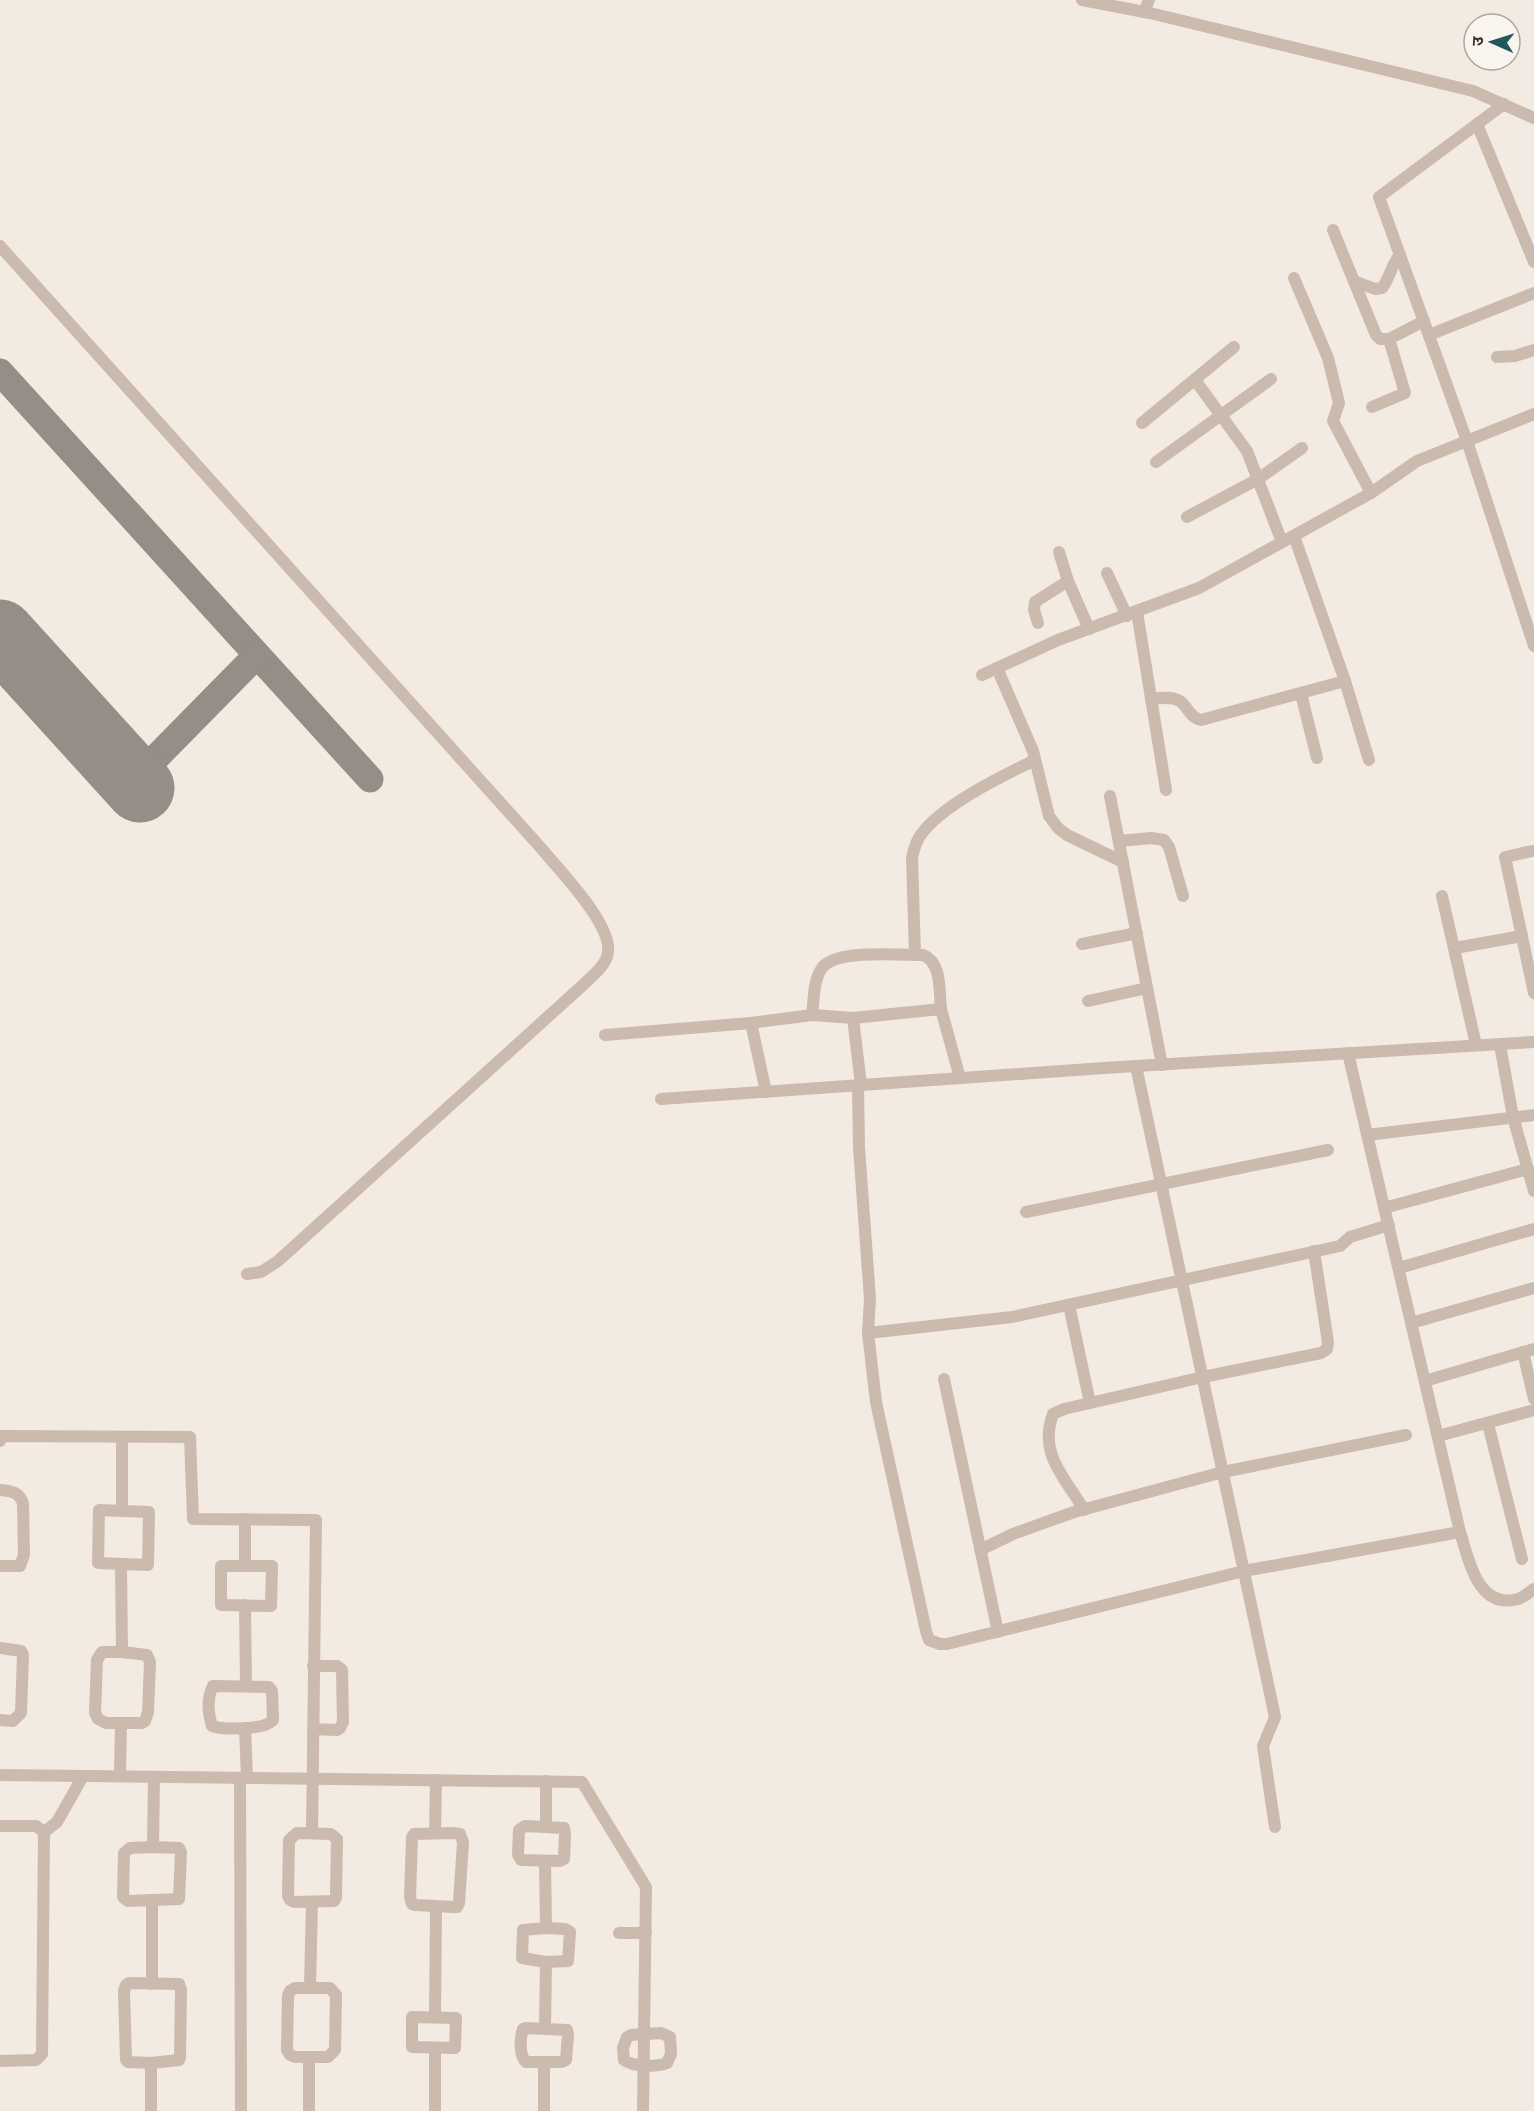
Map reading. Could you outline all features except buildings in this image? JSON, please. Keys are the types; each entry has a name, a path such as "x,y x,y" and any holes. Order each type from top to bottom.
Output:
{"street":[{"path":"1082,0 1147,6 1473,91 1534,118"},
{"path":"1504,104 1379,197 1467,441 1534,646"},
{"path":"1476,124 1534,262"},
{"path":"1332,230 1376,335 1380,339 1389,339 1424,321"},
{"path":"0,246 541,848 590,908 605,931 608,952 602,966 584,985 278,1261 261,1272 248,1274"},
{"path":"1354,281 1375,289 1382,288 1392,265 1400,255"},
{"path":"1294,278 1328,358 1339,403 1333,421 1371,493"},
{"path":"1429,335 1534,293"},
{"path":"1372,407 1405,393 1389,339"},
{"path":"1142,423 1234,347"},
{"path":"1497,357 1515,356 1534,350"},
{"path":"1156,462 1271,379"},
{"path":"1195,380 1247,451 1282,542"},
{"path":"982,675 1058,640 1199,588 1371,493 1417,461 1534,414"},
{"path":"1187,517 1258,479 1302,448"},
{"path":"1294,536 1345,681 1369,760"},
{"path":"1059,552 1089,629"},
{"path":"1107,573 1132,614 1151,699 1166,790"},
{"path":"1038,623 1034,610 1035,602 1068,580"},
{"path":"997,668 1035,760 1049,816 1058,828 1068,835 1123,862"},
{"path":"1151,699 1174,699 1180,702 1194,718 1201,720 1345,681"},
{"path":"1300,694 1317,758"},
{"path":"915,955 912,858 914,847 920,836 935,819 958,803 1006,774 1035,760"},
{"path":"1110,796 1162,1065"},
{"path":"1119,841 1151,838 1164,840 1169,847 1183,896"},
{"path":"1532,851 1505,857 1534,993"},
{"path":"1442,896 1476,1046"},
{"path":"1082,944 1137,933"},
{"path":"1455,948 1522,936"},
{"path":"812,1015 817,981 821,969 828,962 840,957 923,955 931,958 936,966 941,1009 960,1078"},
{"path":"1088,1001 1147,988"},
{"path":"605,1035 751,1023 812,1015 854,1018 941,1009"},
{"path":"854,1018 859,1085 859,1147 870,1299 868,1333 876,1402 929,1640 947,1644 1244,1571 1460,1532"},
{"path":"751,1023 765,1092"},
{"path":"661,1099 1136,1066 1534,1042"},
{"path":"1500,1045 1513,1117 1534,1191"},
{"path":"1348,1053 1460,1532 1477,1583 1485,1592 1500,1600 1518,1599 1534,1589"},
{"path":"1136,1066 1275,1717 1263,1746 1275,1827"},
{"path":"1367,1135 1534,1115"},
{"path":"1026,1212 1328,1150"},
{"path":"1384,1208 1528,1168"},
{"path":"868,1333 1012,1317 1340,1246 1350,1237 1389,1225"},
{"path":"1399,1268 1534,1228"},
{"path":"1084,1509 1049,1451 1048,1429 1053,1414 1064,1409 1203,1377 1314,1355 1327,1349 1324,1310 1314,1251"},
{"path":"1412,1323 1534,1288"},
{"path":"1069,1305 1090,1403"},
{"path":"1425,1381 1528,1350 1534,1399"},
{"path":"944,1379 998,1632"},
{"path":"1438,1436 1534,1410"},
{"path":"1488,1424 1522,1559"},
{"path":"980,1550 1013,1534 1084,1509 1223,1472 1406,1435"},
{"path":"0,1441 0,1436 190,1437 193,1519 316,1520 312,1833"},
{"path":"122,1437 122,1511"},
{"path":"0,1490 12,1491 20,1496 23,1503 24,1545 21,1564 16,1567 0,1566"},
{"path":"99,1510 122,1511 149,1512 148,1565 98,1563 99,1510"},
{"path":"245,1520 245,1566"},
{"path":"122,1564 122,1652"},
{"path":"221,1566 245,1566 272,1566 271,1606 221,1605 221,1566"},
{"path":"245,1605 246,1686"},
{"path":"0,1648 16,1649 21,1651 22,1655 21,1713 14,1721 0,1720"},
{"path":"104,1652 122,1652 147,1655 150,1662 148,1712 142,1723 106,1723 98,1719 95,1713 99,1655 104,1652"},
{"path":"313,1666 337,1666 342,1670 343,1722 337,1730 313,1729"},
{"path":"213,1686 269,1687 272,1691 273,1720 271,1724 245,1728 212,1726 209,1697 213,1686"},
{"path":"120,1776 121,1723"},
{"path":"241,2111 245,1728"},
{"path":"0,1775 582,1782 646,1887 644,2111"},
{"path":"0,2061 36,2060 42,2054 44,1832 57,1821 83,1776"},
{"path":"153,1847 154,1777"},
{"path":"435,1833 436,1780"},
{"path":"546,1782 546,1826"},
{"path":"0,1826 36,1826 44,1832"},
{"path":"521,1827 564,1828 564,1859 545,1861 521,1860 518,1855 521,1827"},
{"path":"297,1833 312,1833 331,1834 337,1839 336,1898 330,1902 294,1902 288,1896 289,1840 297,1833"},
{"path":"435,1833 457,1833 460,1834 463,1842 457,1907 436,1908 412,1904 410,1897 411,1839 414,1834 435,1833"},
{"path":"153,1847 179,1848 179,1899 125,1900 123,1897 124,1853 126,1850 153,1847"},
{"path":"545,1861 546,1928"},
{"path":"152,1900 152,1984"},
{"path":"310,1988 312,1902"},
{"path":"435,2017 436,1908"},
{"path":"546,1928 568,1930 570,1934 568,1961 526,1960 522,1956 523,1930 546,1928"},
{"path":"619,1933 646,1933"},
{"path":"545,2028 546,1962"},
{"path":"129,1983 152,1984 179,1984 181,1990 179,2061 128,2062 126,2060 124,1991 129,1983"},
{"path":"295,1988 310,1988 330,1988 336,1995 335,2050 328,2057 296,2057 290,2055 287,2050 288,1996 295,1988"},
{"path":"412,2017 435,2017 456,2018 455,2048 412,2047 412,2017"},
{"path":"523,2029 567,2030 566,2060 564,2062 544,2062 526,2062 522,2059 523,2029"},
{"path":"645,2034 670,2037 671,2054 667,2063 659,2066 644,2064 628,2063 623,2057 624,2041 627,2037 645,2034"},
{"path":"435,2048 435,2111"},
{"path":"309,2057 309,2111"},
{"path":"544,2062 544,2111"},
{"path":"150,2111 151,2063"}],"taxiway":[{"path":"0,372 370,779"},
{"path":"133,781 257,655"}],"runway":[{"path":"0,634 140,788"}]}
